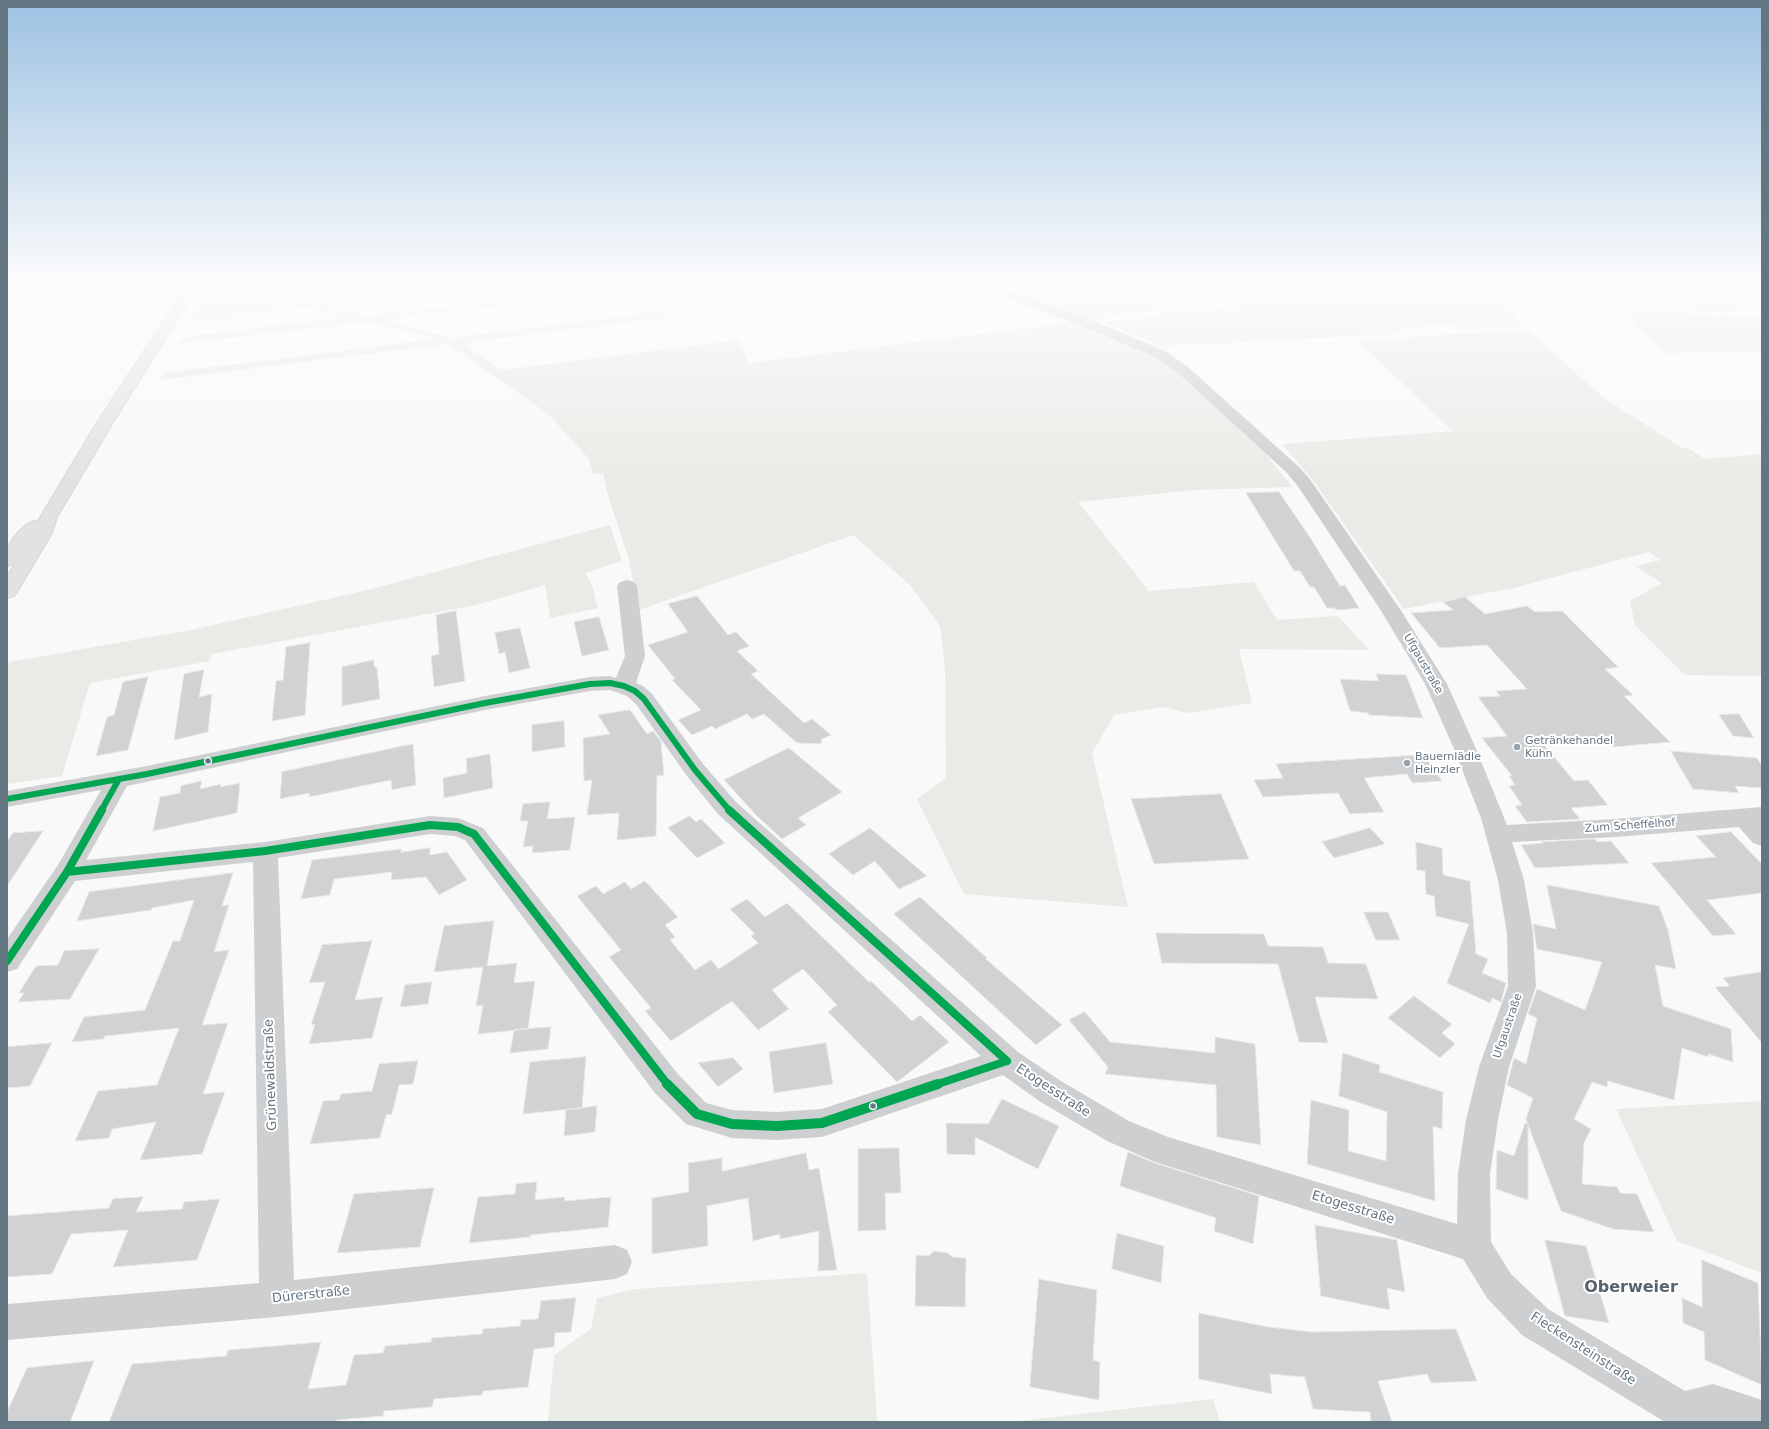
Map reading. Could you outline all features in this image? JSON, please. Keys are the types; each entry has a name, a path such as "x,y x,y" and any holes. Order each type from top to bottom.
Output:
{"main road":[{"path":"7,592 43,533 48,517 104,424 152,349"},
{"path":"7,560 28,533 48,517"}],"street":[{"name":"Ufgaustraße","path":"1147,349 1162,355 1183,370 1292,469 1303,482 1390,609 1436,684 1463,744 1498,834 1511,880 1520,933 1522,986 1494,1067 1482,1120 1474,1174 1474,1246"},
{"path":"624,686 635,656 627,586"},
{"name":"Etogesstraße","path":"7,799 119,779 493,702 590,684 610,683 624,686 635,691 644,699 694,770 727,808 1007,1061 1050,1091 1118,1131 1166,1151 1474,1246"},
{"path":"7,962 67,872 119,779"},
{"name":"Zum Scheffelhof","path":"1498,834 1615,828 1753,817"},
{"path":"1753,817 1762,837"},
{"path":"67,872 265,851 430,825 458,827 474,834 666,1083 697,1114 732,1124 777,1126 822,1123 1007,1061"},
{"name":"Grünewaldstraße","path":"265,851 277,1299"},
{"name":"Fleckensteinstraße","path":"1474,1246 1499,1286 1535,1322 1685,1417"},
{"name":"Dürerstraße","path":"7,1322 277,1299 615,1262"},
{"path":"1685,1417 1713,1403 1762,1419"}],"shaded area":[{"path":"359,349 411,349 160,380 164,373"},
{"path":"456,349 471,349 501,370 669,349 742,349 749,363 863,349 1138,349 1164,360 1265,453 1292,487 1194,490 1078,502 1149,591 1254,582 1277,620 1338,616 1369,650 1239,649 1252,703 1188,713 1164,707 1114,715 1092,753 1128,907 964,894 917,799 946,778 945,668 940,626 911,586 853,535 639,610 629,560 608,495 603,473 593,474 589,459 548,414"},
{"path":"1366,349 1548,349 1604,398 1682,448 1688,448 1705,459 1762,454 1762,676 1685,675 1635,625 1630,601 1662,583 1635,566 1661,560 1649,552 1513,588 1404,609 1312,479 1282,444 1453,431"},
{"path":"1660,349 1762,349 1762,352 1664,353"},
{"path":"610,525 622,561 585,573 592,585 598,608 550,618 545,585 476,605 212,654 210,661 90,683 62,776 7,784 7,666 9,662 191,630 368,590"},
{"path":"1762,1101 1762,1273 1677,1241 1616,1109"},
{"path":"867,1273 877,1422 548,1422 554,1355 591,1329 597,1298 636,1289"},
{"path":"1213,1399 1220,1422 1010,1422"}],"building":[{"path":"1279,492 1311,539 1340,586 1345,585 1359,608 1338,610 1327,608 1314,587 1310,587 1300,571 1294,571 1246,493"},
{"path":"697,596 728,635 736,632 749,646 737,651 758,671 751,674 804,723 812,719 831,735 822,739 821,744 797,743 764,714 752,719 747,714 715,729 712,726 692,735 678,720 701,710 672,680 675,679 648,645 688,632 668,604"},
{"path":"1465,597 1485,614 1527,606 1535,612 1562,611 1618,667 1605,669 1633,695 1624,696 1670,742 1613,747 1606,740 1544,745 1574,781 1588,780 1608,805 1571,808 1580,819 1527,822 1515,806 1522,805 1509,786 1515,785 1509,776 1512,776 1482,738 1507,736 1478,697 1500,696 1496,691 1527,689 1487,645 1440,648 1411,613 1453,610 1443,602"},
{"path":"456,611 465,681 434,687 431,656 439,654 436,615"},
{"path":"599,617 609,650 582,656 574,622"},
{"path":"520,628 530,668 509,673 505,652 499,654 495,633"},
{"path":"310,643 305,715 272,721 276,681 283,680 286,647"},
{"path":"374,660 374,666 377,668 380,699 342,706 342,667"},
{"path":"204,670 199,697 212,694 208,732 174,740 184,674"},
{"path":"1376,674 1406,675 1423,718 1369,715 1368,713 1350,711 1340,679 1379,681"},
{"path":"148,677 128,750 96,756 107,717 114,715 123,682"},
{"path":"630,710 647,734 653,731 661,741 664,775 657,776 656,836 617,840 619,813 587,815 592,780 584,781 583,738 610,734 598,715"},
{"path":"1739,714 1754,738 1733,736 1719,715"},
{"path":"564,721 565,747 532,752 532,725"},
{"path":"413,744 416,785 392,790 391,780 309,797 309,793 280,799 282,772"},
{"path":"789,748 842,792 798,818 806,825 782,839 757,816 724,780"},
{"path":"1671,751 1757,758 1762,766 1762,788 1735,786 1739,793 1693,789"},
{"path":"490,754 493,788 444,798 443,778 467,773 466,759"},
{"path":"1424,755 1442,781 1412,783 1407,774 1364,778 1384,812 1350,814 1338,793 1263,797 1254,780 1283,778 1276,764"},
{"path":"202,781 200,789 221,784 220,787 240,783 237,813 153,831 160,797 180,793 181,786"},
{"path":"1221,794 1249,859 1154,864 1131,799"},
{"path":"550,802 547,819 575,817 570,850 532,853 533,846 523,847 528,821 520,821 523,804"},
{"path":"690,816 696,822 701,819 725,843 697,858 668,828"},
{"path":"870,828 927,876 899,889 875,861 853,875 829,854"},
{"path":"1370,828 1385,844 1334,858 1322,842"},
{"path":"43,831 7,886 7,841 13,833"},
{"path":"1731,832 1762,864 1762,893 1707,900 1736,934 1713,936 1651,863 1716,857 1696,836"},
{"path":"1595,839 1597,842 1611,841 1629,863 1535,868 1521,845 1543,843 1542,842"},
{"path":"1416,842 1442,848 1443,875 1470,881 1476,954 1488,959 1482,973 1506,983 1501,1002 1492,998 1490,1003 1447,983 1469,924 1436,916 1434,896 1426,894 1425,871 1417,870"},
{"path":"430,848 430,855 447,852 467,880 439,895 426,877 391,880 392,872 334,879 330,895 301,899 312,860 401,849 401,852"},
{"path":"233,873 222,906 229,905 214,952 229,950 202,1025 228,1023 203,1094 225,1092 202,1154 140,1160 156,1122 112,1129 109,1138 75,1141 98,1091 157,1085 179,1028 105,1036 104,1039 72,1042 84,1017 145,1010 173,941 180,941 194,900 152,908 151,910 77,921 89,892"},
{"path":"645,881 678,917 665,925 675,937 670,940 695,970 711,960 719,969 758,943 751,936 755,934 730,909 747,899 765,917 787,903 912,1021 920,1015 949,1042 897,1082 828,1012 837,1005 803,969 772,990 789,1009 758,1030 732,1001 671,1041 645,1011 651,1008 609,957 621,950 577,896 596,886 603,894 625,882 631,889"},
{"path":"1547,885 1659,906 1668,930 1676,969 1655,965 1663,1006 1731,1029 1733,1062 1708,1054 1708,1057 1682,1048 1674,1100 1608,1081 1607,1087 1592,1082 1574,1119 1591,1129 1584,1143 1582,1184 1617,1187 1620,1193 1637,1194 1654,1232 1613,1229 1561,1211 1528,1125 1528,1200 1496,1189 1497,1150 1514,1156 1525,1123 1528,1124 1526,1119 1533,1098 1507,1085 1514,1058 1526,1064 1537,1018 1528,1014 1537,989 1585,1010 1602,962 1537,949 1533,924 1556,929"},
{"path":"920,897 987,958 986,959 1062,1025 1036,1045 894,914"},
{"path":"1364,912 1388,912 1400,940 1376,940"},
{"path":"494,921 487,966 517,963 514,983 535,981 528,1029 478,1034 483,1005 476,1006 483,967 434,972 444,926"},
{"path":"1156,933 1264,934 1268,946 1323,947 1328,963 1366,964 1378,999 1315,997 1328,1043 1299,1042 1278,964 1162,963"},
{"path":"372,941 355,1000 383,997 372,1038 309,1044 315,1024 311,1025 325,982 309,983 322,945"},
{"path":"99,949 70,999 18,1002 24,993 19,993 36,966 58,965 64,951"},
{"path":"1762,972 1762,1043 1715,987 1730,986 1723,978"},
{"path":"432,982 428,1004 400,1007 405,985"},
{"path":"1414,996 1452,1024 1442,1033 1455,1044 1440,1058 1388,1018"},
{"path":"1085,1012 1110,1042 1215,1053 1215,1037 1255,1044 1261,1145 1217,1137 1216,1085 1105,1074 1108,1067 1069,1020"},
{"path":"551,1027 548,1049 510,1053 514,1030"},
{"path":"52,1043 30,1086 7,1088 7,1047"},
{"path":"826,1043 833,1084 774,1093 769,1052"},
{"path":"1343,1053 1380,1065 1379,1072 1443,1092 1442,1129 1433,1126 1435,1201 1307,1164 1311,1100 1349,1110 1348,1151 1386,1161 1387,1112 1339,1096"},
{"path":"586,1057 582,1108 523,1114 530,1062"},
{"path":"733,1058 743,1069 718,1087 698,1063"},
{"path":"418,1061 413,1084 399,1085 392,1114 386,1115 380,1138 310,1144 323,1101 339,1100 341,1094 372,1091 379,1064"},
{"path":"1002,1099 1059,1126 1038,1169 975,1137 975,1155 947,1154 946,1123 988,1124"},
{"path":"597,1106 595,1132 564,1136 566,1110"},
{"path":"899,1148 901,1193 885,1193 886,1230 858,1231 858,1149"},
{"path":"1128,1152 1155,1163 1259,1196 1253,1244 1214,1231 1216,1218 1120,1186"},
{"path":"806,1153 809,1170 819,1168 837,1270 818,1271 819,1231 780,1239 780,1234 753,1241 748,1198 707,1206 708,1246 652,1254 652,1198 689,1192 688,1163 722,1158 722,1171"},
{"path":"537,1182 535,1200 565,1197 564,1201 611,1197 608,1227 469,1243 478,1197 515,1194 516,1184"},
{"path":"434,1188 420,1247 337,1253 354,1194"},
{"path":"143,1197 136,1212 182,1209 184,1202 220,1199 197,1260 113,1267 128,1230 71,1234 52,1274 7,1277 7,1216 109,1208 113,1199"},
{"path":"1315,1225 1397,1240 1405,1292 1387,1288 1390,1310 1321,1296"},
{"path":"1117,1233 1164,1246 1161,1283 1112,1269"},
{"path":"1545,1240 1586,1246 1609,1323 1565,1316"},
{"path":"934,1251 948,1253 952,1257 966,1258 965,1307 915,1306 916,1255 929,1256"},
{"path":"1702,1260 1758,1283 1762,1385 1705,1360 1704,1332 1683,1323 1682,1298 1702,1307"},
{"path":"1039,1279 1097,1290 1093,1360 1100,1362 1099,1400 1030,1387"},
{"path":"576,1298 571,1332 555,1333 554,1347 534,1349 528,1387 483,1391 482,1395 434,1399 432,1407 384,1411 383,1416 337,1420 336,1422 109,1422 132,1364 226,1356 228,1350 321,1342 308,1389 346,1385 354,1355 383,1353 385,1346 431,1342 432,1338 482,1334 483,1329 520,1326 521,1320 538,1319 541,1301"},
{"path":"1199,1313 1268,1327 1312,1332 1456,1329 1477,1381 1431,1383 1427,1374 1378,1381 1392,1422 1371,1422 1370,1412 1313,1409 1305,1377 1270,1374 1272,1394 1199,1379"},
{"path":"94,1361 70,1422 7,1422 7,1412 27,1368"}],"transit line":[{"path":"7,799 147,774 485,703 590,684 610,683 624,686 635,691 644,699 695,770 727,808 1007,1061"},
{"path":"7,961 67,872 119,779"},
{"path":"67,872 265,851 430,825 458,827 474,834 666,1083 697,1114 732,1124 777,1126 822,1123 1007,1061"}],"place":[{"name":"Getränkehandel Kühn","path":"1517,747"},
{"name":"Bauernlädle Heinzler","path":"1407,763"}],"district":[{"name":"Oberweier","path":"1631,1288"}]}
